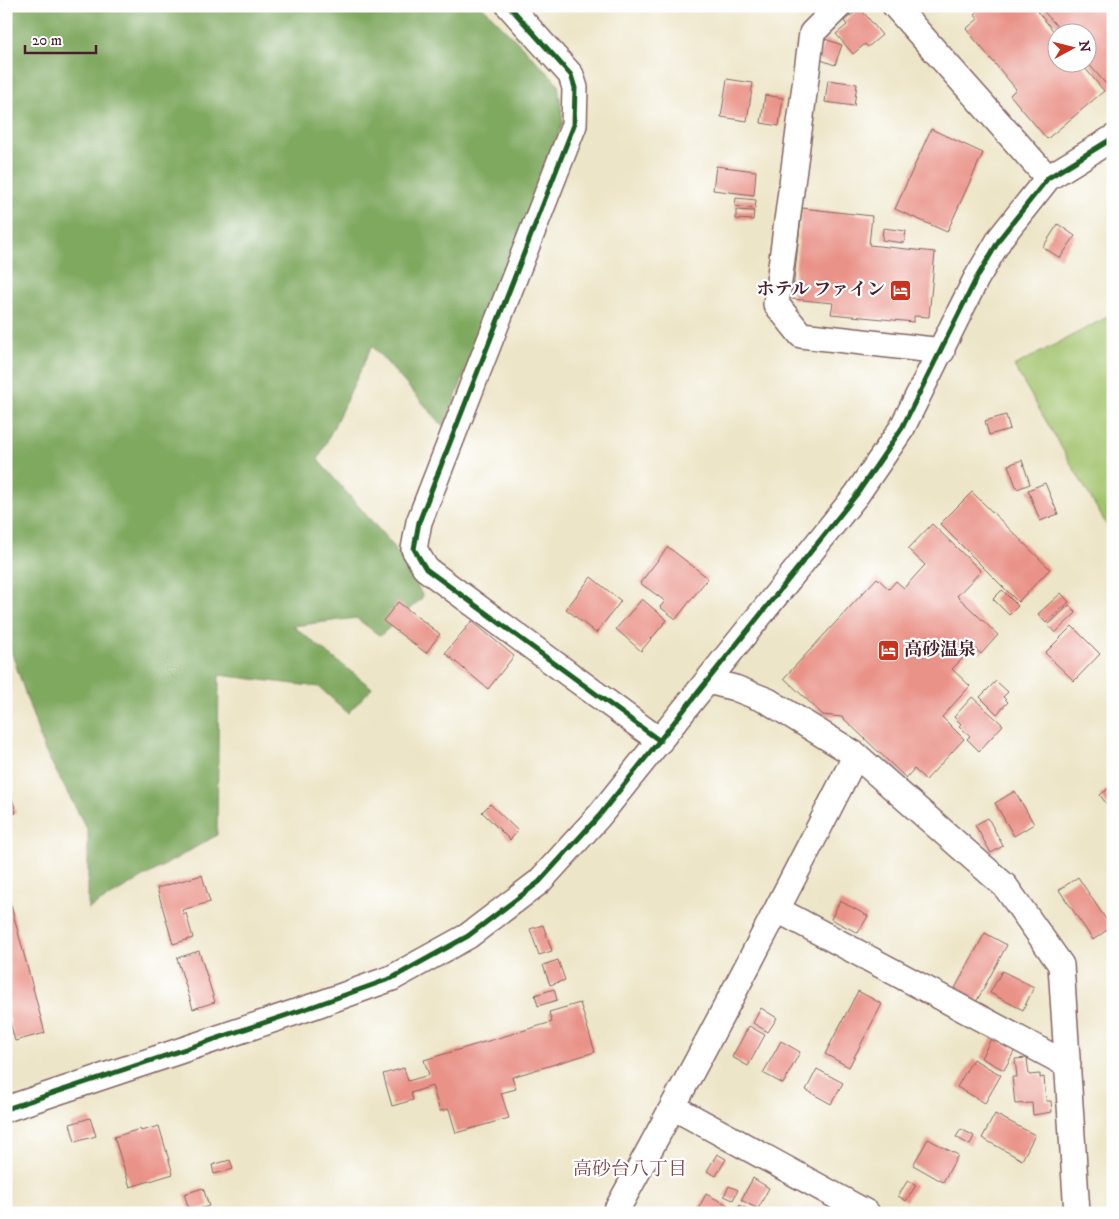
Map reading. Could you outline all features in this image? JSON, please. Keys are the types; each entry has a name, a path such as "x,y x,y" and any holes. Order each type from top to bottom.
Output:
{"street":[{"path":"509,6 570,75 575,88 574,125 419,522 414,549 426,569 660,741"},
{"path":"839,6 812,33 776,304 801,335 942,351"},
{"path":"895,6 1048,178"},
{"path":"6,1109 392,978 468,936 539,882 599,816 857,494 902,428 976,280 1001,237 1048,178 1113,138"},
{"path":"708,681 734,688 768,701 856,755 1005,886 1061,965 1077,1213"},
{"path":"615,1213 778,910 856,755"},
{"path":"778,910 1068,1065"},
{"path":"673,1107 857,1210"}],"green space":[{"path":"6,6 482,6 558,83 563,122 444,427 372,346 318,460 403,557 423,597 380,636 356,618 293,626 372,688 348,713 319,687 219,675 217,835 88,909 88,831 44,749 6,636"},
{"path":"1113,314 1113,536 1014,366"}],"building":[{"path":"983,6 1033,6 1046,22 1046,72 1088,72 1104,91 1047,139 1010,95 1016,89 966,29 978,19 974,14"},
{"path":"1039,6 1113,6 1113,92 1096,72 1096,22 1053,22"},
{"path":"860,8 882,35 868,47 865,44 853,54 836,34 847,25 844,21"},
{"path":"825,39 842,45 835,65 818,59"},
{"path":"727,79 753,83 747,121 721,117"},
{"path":"828,80 857,84 854,106 825,102"},
{"path":"765,95 783,98 779,126 761,123"},
{"path":"931,129 983,153 947,232 895,209"},
{"path":"716,166 756,171 754,195 713,190"},
{"path":"736,198 756,200 755,209 735,206"},
{"path":"802,208 872,216 869,245 935,252 929,317 914,316 914,322 831,314 833,303 792,299"},
{"path":"736,210 754,211 753,220 736,219"},
{"path":"1058,224 1075,236 1060,258 1043,247"},
{"path":"883,228 906,231 904,243 882,240"},
{"path":"1006,415 1010,429 989,435 985,421"},
{"path":"1022,460 1030,484 1017,489 1008,465"},
{"path":"1045,483 1058,514 1040,521 1028,490"},
{"path":"972,492 1050,569 1018,602 940,524"},
{"name":"高砂温泉","path":"932,524 981,571 957,596 998,635 981,654 968,642 963,648 968,653 952,669 970,686 942,717 964,739 926,780 914,769 906,778 842,717 823,715 784,678 877,578 889,589 896,581 904,588 925,565 908,549"},
{"path":"668,547 708,578 676,619 660,607 665,601 640,583"},
{"path":"591,577 621,601 596,633 566,609"},
{"path":"1002,590 1018,606 1009,615 993,599"},
{"path":"1061,593 1069,602 1046,623 1038,614"},
{"path":"642,599 667,620 641,651 616,629"},
{"path":"398,602 440,634 426,653 383,621"},
{"path":"1069,605 1076,613 1055,633 1048,625"},
{"path":"472,621 514,656 488,689 445,653"},
{"path":"1072,626 1100,654 1074,681 1045,653"},
{"path":"996,681 1008,692 1003,697 1008,702 997,714 980,697"},
{"path":"972,697 1003,725 979,751 967,739 970,736 959,726 961,724 954,717"},
{"path":"6,777 16,813 9,815 12,826 6,827"},
{"path":"1113,785 1113,813 1100,795"},
{"path":"1015,791 1034,824 1014,836 995,803"},
{"path":"490,804 518,831 510,840 482,812"},
{"path":"988,818 1003,846 991,853 975,825"},
{"path":"202,875 210,902 182,910 183,914 186,913 193,938 173,944 157,888"},
{"path":"1078,877 1111,927 1093,940 1059,890"},
{"path":"6,887 45,1033 15,1041 6,1006"},
{"path":"840,901 868,916 858,933 831,919"},
{"path":"543,925 552,951 539,955 530,929"},
{"path":"985,933 1007,945 975,1004 953,992"},
{"path":"199,951 215,1002 193,1009 177,958"},
{"path":"558,960 565,980 550,985 543,965"},
{"path":"1002,971 1034,987 1023,1010 990,993"},
{"path":"554,989 557,1000 538,1006 535,995"},
{"path":"858,991 882,1004 849,1067 825,1054"},
{"path":"580,1003 595,1052 512,1077 516,1089 501,1093 509,1118 456,1133 449,1109 440,1111 432,1086 411,1093 413,1100 392,1106 383,1074 404,1068 408,1081 429,1075 424,1060 552,1022 549,1012"},
{"path":"761,1008 777,1018 768,1032 753,1023"},
{"path":"749,1026 765,1035 748,1066 732,1057"},
{"path":"992,1037 1015,1050 1004,1070 981,1058"},
{"path":"781,1041 800,1052 783,1084 763,1073"},
{"path":"1027,1058 1029,1075 1040,1074 1040,1078 1044,1077 1046,1101 1051,1101 1052,1112 1033,1115 1032,1103 1015,1104 1012,1077 1017,1077 1015,1059"},
{"path":"973,1059 1001,1075 985,1103 957,1087"},
{"path":"817,1069 843,1083 831,1104 806,1090"},
{"path":"995,1114 1035,1135 1022,1160 982,1138"},
{"path":"90,1118 96,1136 75,1142 70,1124"},
{"path":"159,1126 173,1174 130,1187 114,1137 140,1129 141,1131"},
{"path":"961,1129 974,1136 970,1145 956,1137"},
{"path":"928,1139 958,1155 943,1182 913,1165"},
{"path":"717,1154 726,1159 716,1176 707,1171"},
{"path":"230,1160 233,1169 214,1174 212,1165"},
{"path":"753,1178 769,1188 758,1209 741,1200"},
{"path":"908,1180 916,1185 906,1201 898,1196"},
{"path":"729,1186 738,1190 733,1200 724,1196"},
{"path":"203,1188 209,1206 190,1212 184,1194"},
{"path":"706,1194 728,1205 724,1213 696,1213"},
{"path":"740,1205 754,1213 736,1213"}],"cycle path":[{"path":"509,6 571,75 575,88 574,125 419,522 414,549 426,569 660,741"},
{"path":"6,1109 392,978 468,936 539,882 599,816 857,494 902,428 976,279 1001,237 1048,178 1113,138"}],"place":[{"name":"ホテル ファイン","path":"901,290"},
{"name":"高砂温泉","path":"888,650"}],"district":[{"name":"高砂台八丁目","path":"630,1169"}]}
